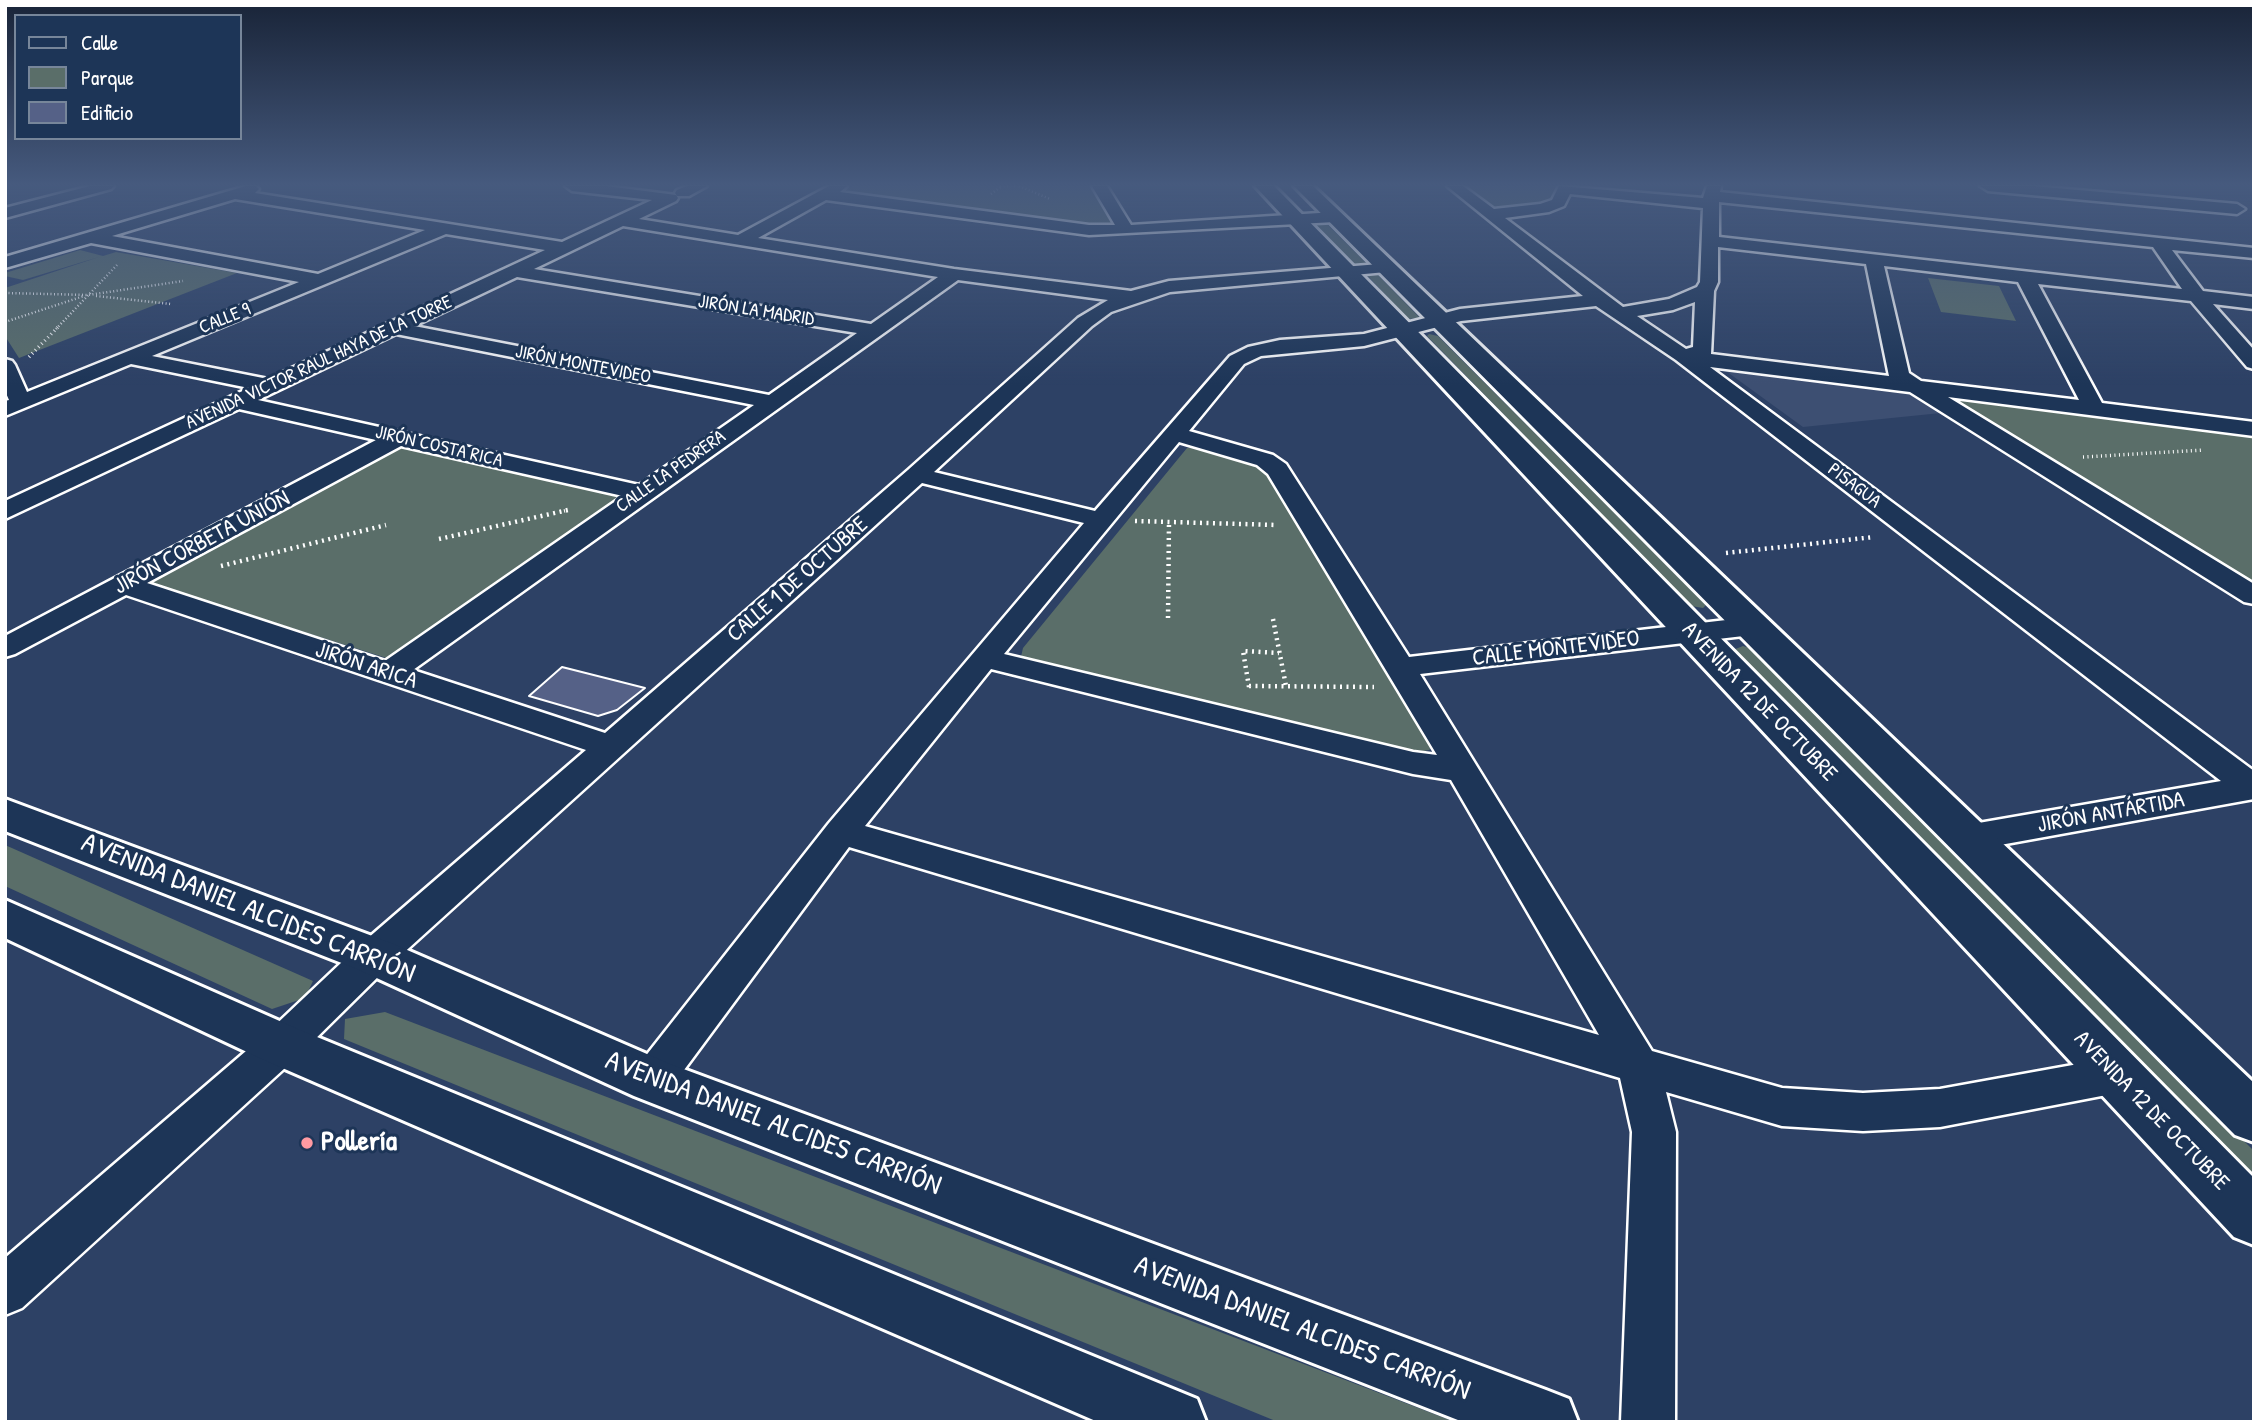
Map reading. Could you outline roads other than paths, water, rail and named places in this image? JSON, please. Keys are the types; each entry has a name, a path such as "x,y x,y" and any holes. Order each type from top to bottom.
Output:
{"main road":[{"name":"AVENIDA 12 DE OCTUBRE","path":"1334,253 1346,271 2254,1218"},
{"name":"AVENIDA 12 DE OCTUBRE","path":"1371,253 1967,838 2249,1109"},
{"name":"AVENIDA DANIEL ALCIDES CARRIÓN","path":"5,814 374,956 652,1080 1546,1422"},
{"path":"5,918 282,1045 1174,1422"}],"street":[{"path":"5,263 40,253"},
{"path":"170,253 320,280"},
{"name":"CALLE 9","path":"13,406 386,253"},
{"name":"AVENIDA VICTOR RAUL HAYA DE LA TORRE","path":"5,511 554,253"},
{"path":"825,253 954,274 1131,297"},
{"name":"PISAGUA","path":"1542,253 1610,306 1683,356 2253,788"},
{"path":"1683,356 1703,351 1710,253"},
{"path":"1810,253 2254,303"},
{"path":"2165,253 2197,297 2254,363"},
{"path":"1874,260 1899,376 2254,596"},
{"name":"CALLE 1 DE OCTUBRE","path":"5,1291 282,1045 374,956 1085,322 1104,308 1168,287 1386,267"},
{"name":"JIRÓN LA MADRID","path":"514,271 873,331"},
{"name":"CALLE LA PEDRERA","path":"390,673 954,274"},
{"path":"2025,277 2094,408"},
{"path":"652,1080 841,832 984,658 1237,360 1255,351 1364,340 1476,312 1673,304 1705,291"},
{"name":"JIRÓN MONTEVIDEO","path":"394,328 772,401"},
{"path":"1683,356 2254,429"},
{"path":"130,358 270,386"},
{"path":"8,371 13,406"},
{"name":"JIRÓN COSTA RICA","path":"236,402 642,493"},
{"path":"1173,434 1227,447 1265,460 1277,469 1407,677 1638,1065 1654,1132 1648,1422"},
{"name":"JIRÓN CORBETA UNIÓN","path":"5,648 398,438"},
{"path":"916,475 1102,520"},
{"name":"JIRÓN ARICA","path":"124,585 609,746"},
{"name":"CALLE MONTEVIDEO","path":"1407,677 1752,626"},
{"path":"984,658 1413,763 1462,770"},
{"name":"JIRÓN ANTÁRTIDA","path":"1967,838 2253,788"},
{"path":"841,832 1782,1107 1863,1112 1940,1108 2117,1075"}],"place":[{"name":"Pollería","path":"307,1143"}]}
